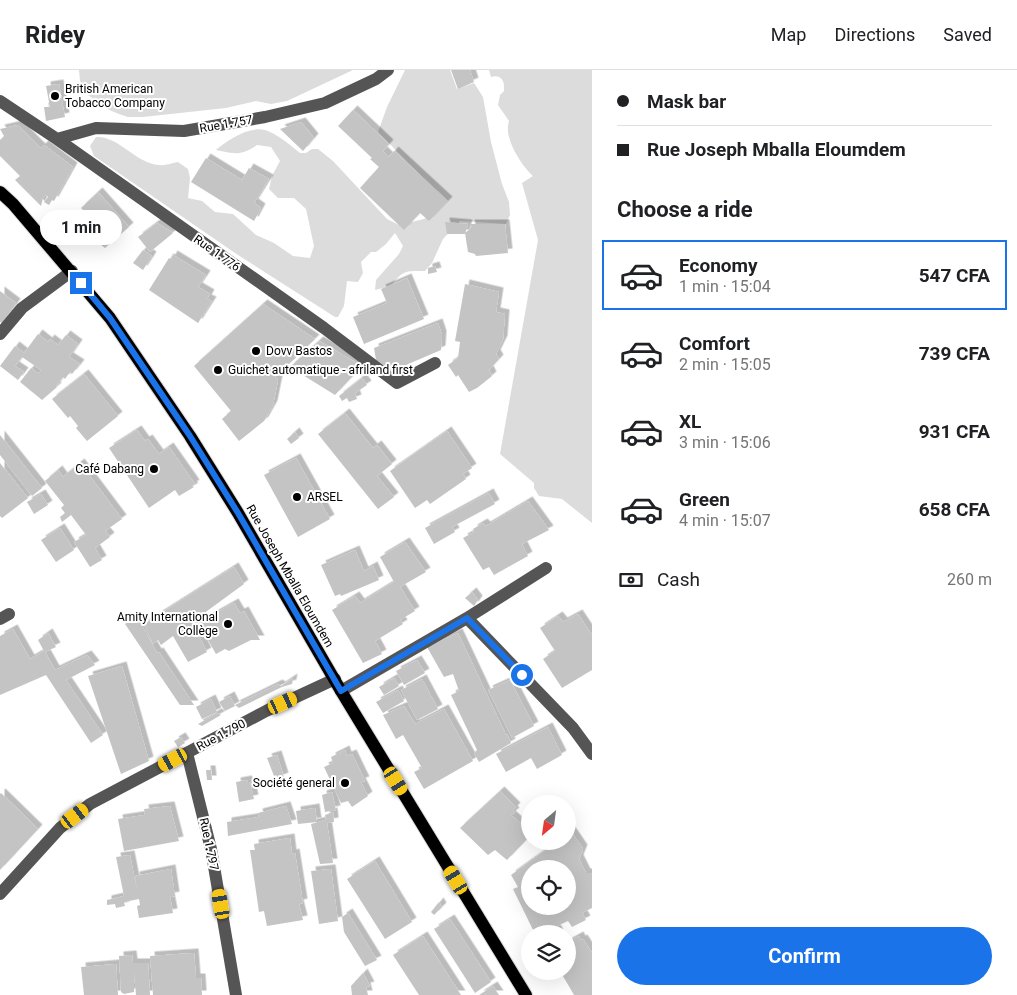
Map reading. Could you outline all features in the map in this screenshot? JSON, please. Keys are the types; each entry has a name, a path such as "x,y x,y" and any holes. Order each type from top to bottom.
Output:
{"main road":[{"name":"Rue Joseph Mballa Eloumdem","path":"0,192 13,204 72,271 110,318 190,436 238,513 341,691 526,995"}],"street":[{"name":"Rue 1.757","path":"57,140 96,128 184,131 265,117 325,103 376,79 388,70"},
{"name":"Rue 1.776","path":"0,101 324,328 397,383 435,362"},
{"path":"0,334 22,308 72,271"},
{"path":"341,691 467,618 546,568"},
{"path":"467,618 573,728 592,754"},
{"name":"Rue 1.790","path":"0,894 60,828 90,804 266,711 335,679"},
{"name":"Rue 1.797","path":"187,753 211,849 236,995"}],"shaded area":[{"path":"79,70 353,70 287,101 271,104 256,101 226,108 128,117 107,109 88,95 80,81"},
{"path":"405,70 450,70 457,89 474,83 483,97 491,142 502,184 509,202 510,215 506,224 460,221 443,239 432,263 425,271 405,272 391,286 375,290 376,280 399,254 403,246 395,233 386,244 376,252 371,252 361,262 363,273 358,282 347,281 344,306 338,317 335,317 235,253 94,156 90,146 96,137 104,138 150,163 166,165 178,162 188,169 190,178 188,198 202,201 215,212 233,214 256,235 274,243 293,256 310,258 314,246 306,209 294,198 278,198 269,189 272,176 280,161 271,147 257,145 247,151 238,153 216,150 228,141 249,131 256,129 270,132 300,153 318,149 333,161 387,219 399,225 424,219 440,209 437,192 378,132 387,107"},
{"path":"489,70 592,70 592,523 562,499 539,496 534,488 534,483 500,454 538,240 522,183 533,176 523,165 514,150 509,135 509,121 498,105 500,95 504,91 503,82 498,77 491,77"}],"building":[{"path":"451,70 470,70 474,82 458,89"},
{"name":"British American Tobacco Company","path":"59,84 65,117 46,121 44,107 50,107 46,86"},
{"path":"353,110 389,144 383,151 389,157 394,151 448,201 429,221 420,213 404,230 360,188 379,167 338,126"},
{"path":"301,122 314,138 303,151 280,129"},
{"path":"18,125 41,148 44,145 73,167 54,201 52,200 49,205 44,202 48,197 46,195 41,206 15,180 20,176 0,156 0,140 4,136 0,129"},
{"path":"206,158 242,180 249,168 269,179 254,203 261,208 254,221 191,182"},
{"path":"98,192 129,227 105,248 96,241 94,243 82,229 93,220 81,208"},
{"path":"445,222 468,224 465,234 447,234"},
{"path":"157,223 173,233 150,252 138,237"},
{"path":"470,224 505,224 508,253 476,256 468,252 465,233 471,228"},
{"path":"143,250 152,256 143,270 133,263"},
{"path":"173,255 206,275 198,287 210,294 207,299 212,301 198,323 149,290 169,258 171,259"},
{"path":"435,266 437,272 428,274 428,268"},
{"path":"407,278 424,319 364,344 353,317 387,303 381,289"},
{"path":"465,284 499,292 496,312 505,314 503,340 496,354 499,359 489,370 492,376 469,392 458,375 456,377 448,365 458,358 460,342 455,341"},
{"path":"0,291 16,303 2,323 0,322"},
{"name":"Dovv Bastos","path":"263,304 315,339 289,364 273,374 278,380 273,405 264,421 239,441 222,419 231,411 194,366"},
{"path":"438,323 442,335 441,350 392,371 376,360 374,348"},
{"path":"38,334 48,342 50,339 58,345 66,335 78,344 69,357 80,364 72,374 70,372 65,379 63,377 57,387 42,400 20,382 31,368 39,374 41,370 22,357 15,366 24,372 18,380 0,366 15,346 24,353"},
{"path":"319,341 362,366 335,395 290,367"},
{"path":"84,374 118,416 87,441 76,428 78,426 70,416 68,418 52,399"},
{"path":"362,378 367,385 355,393 357,399 349,402 347,398 342,401 339,396"},
{"path":"345,413 373,448 377,445 392,464 377,476 394,497 378,509 318,434"},
{"name":"Café Dabang","path":"137,430 145,441 148,439 159,454 169,447 195,484 192,486 194,487 179,496 175,490 149,508 109,448"},
{"path":"447,431 472,468 463,474 466,479 430,504 427,500 415,508 390,471"},
{"path":"295,432 299,438 291,444 287,439"},
{"path":"0,435 42,488 32,496 0,455"},
{"name":"ARSEL","path":"296,458 330,519 298,537 264,475"},
{"path":"0,463 28,498 2,518 0,516"},
{"path":"80,463 122,519 105,531 110,537 95,548 102,560 90,567 74,542 86,535 71,515 62,522 60,517 65,513 61,508 64,505 45,481 58,470 63,477"},
{"path":"489,493 495,504 452,527 455,532 434,544 425,528"},
{"path":"41,494 48,505 34,514 27,502"},
{"path":"528,501 549,530 522,544 528,556 494,575 489,567 483,570 463,538 474,532 473,529 483,523 486,526"},
{"path":"60,528 74,550 56,562 41,540"},
{"path":"405,542 426,572 400,587 415,611 400,620 403,624 375,641 382,654 363,663 332,610 355,596 360,603 394,582 380,557"},
{"path":"355,550 364,571 373,566 379,580 341,596 340,594 335,596 321,565"},
{"path":"234,567 244,584 192,622 207,652 188,662 173,636 161,645 158,640 153,644 144,624"},
{"path":"472,592 478,600 474,606 465,598"},
{"path":"234,603 240,613 244,611 260,640 251,640 229,651 225,649 216,654 198,623"},
{"path":"578,614 592,635 592,670 562,688 543,659 555,651 540,628 558,616 563,622"},
{"path":"137,616 157,653 159,652 194,705 180,705 125,624"},
{"path":"13,629 30,659 44,651 38,640 48,633 56,647 45,652 55,670 87,655 95,665 66,680 103,735 91,743 46,675 0,695 0,636"},
{"path":"458,633 511,743 479,762 474,753 477,750 451,695 459,691 453,674 444,677 427,647"},
{"path":"417,660 425,673 404,685 396,671"},
{"path":"122,666 149,761 121,774 88,676"},
{"path":"293,678 292,684 239,708 235,705 278,684 281,686"},
{"path":"394,678 399,686 384,695 379,687"},
{"path":"422,679 438,709 417,720 401,690"},
{"path":"510,680 534,726 512,738 488,690"},
{"path":"398,690 404,701 383,713 376,702"},
{"path":"230,696 235,706 225,711 219,702"},
{"path":"211,699 217,712 202,719 196,707"},
{"path":"404,706 415,724 444,709 473,761 424,789 414,772 422,768 403,735 396,739 383,715"},
{"path":"217,713 221,715 202,726 198,724"},
{"path":"548,727 562,755 537,769 531,758 506,772 496,754"},
{"path":"181,737 185,743 178,747 174,741"},
{"path":"345,750 347,756 352,754 365,781 361,782 368,796 352,807 348,801 341,803 324,767 333,763 331,757"},
{"path":"277,755 284,777 279,779 276,775 274,776 267,758"},
{"path":"206,770 211,770 212,780 207,780"},
{"path":"247,780 250,782 254,799 239,802 236,782"},
{"path":"500,791 516,807 513,810 515,812 511,815 521,824 521,845 507,860 495,850 488,855 460,828"},
{"path":"332,792 336,810 325,812 322,795"},
{"path":"0,794 38,829 0,870"},
{"path":"170,806 179,841 124,851 118,819 145,815 144,809"},
{"path":"286,806 292,824 228,836 227,822 259,817 258,813"},
{"path":"315,808 317,822 298,824 296,811"},
{"path":"333,812 334,822 327,823 333,863 320,864 311,824 326,820 325,815"},
{"path":"290,838 292,854 295,853 303,903 299,904 303,920 267,926 264,911 259,912 250,850 255,850 254,844"},
{"path":"576,839 583,849 579,859 586,873 592,873 592,908 582,913 586,920 576,925 571,925 568,921 559,925 531,925 526,915 576,915 576,860 532,860 546,850 576,850"},
{"path":"130,855 137,891 135,876 171,869 175,896 170,897 173,913 139,918 137,906 140,905 139,899 124,902 125,906 116,908 115,904 107,905 107,900 124,896 116,857"},
{"path":"375,861 412,922 385,939 347,879"},
{"path":"521,868 521,905 513,889 518,887 511,875"},
{"path":"331,869 338,921 319,924 311,871"},
{"path":"439,902 442,907 434,915 431,912"},
{"path":"348,913 377,960 365,966 344,932 342,917"},
{"path":"450,919 491,982 475,993 434,929"},
{"path":"423,936 461,995 419,995 393,955"},
{"path":"579,936 581,940 583,939 592,953 592,995 574,995 565,980 576,980 576,938"},
{"path":"194,953 196,978 201,978 202,995 153,995 150,956"},
{"path":"132,955 133,963 148,963 150,995 136,995 134,972 134,992 124,994 121,992 119,956"},
{"path":"116,964 118,995 84,995 81,967"},
{"path":"363,973 370,986 366,987 368,995 352,995 351,986"},
{"path":"493,986 499,995 479,995"}],"place":[{"name":"British American Tobacco Company","path":"55,96"},
{"name":"Dovv Bastos","path":"256,351"},
{"name":"Guichet automatique - afriland first","path":"218,370"},
{"name":"Café Dabang","path":"154,469"},
{"name":"ARSEL","path":"297,497"},
{"name":"Amity International Collège","path":"228,624"},
{"name":"Société general","path":"345,783"}],"route":[{"path":"81,283 110,318 190,436 238,513 341,691 467,618 522,675"}]}
